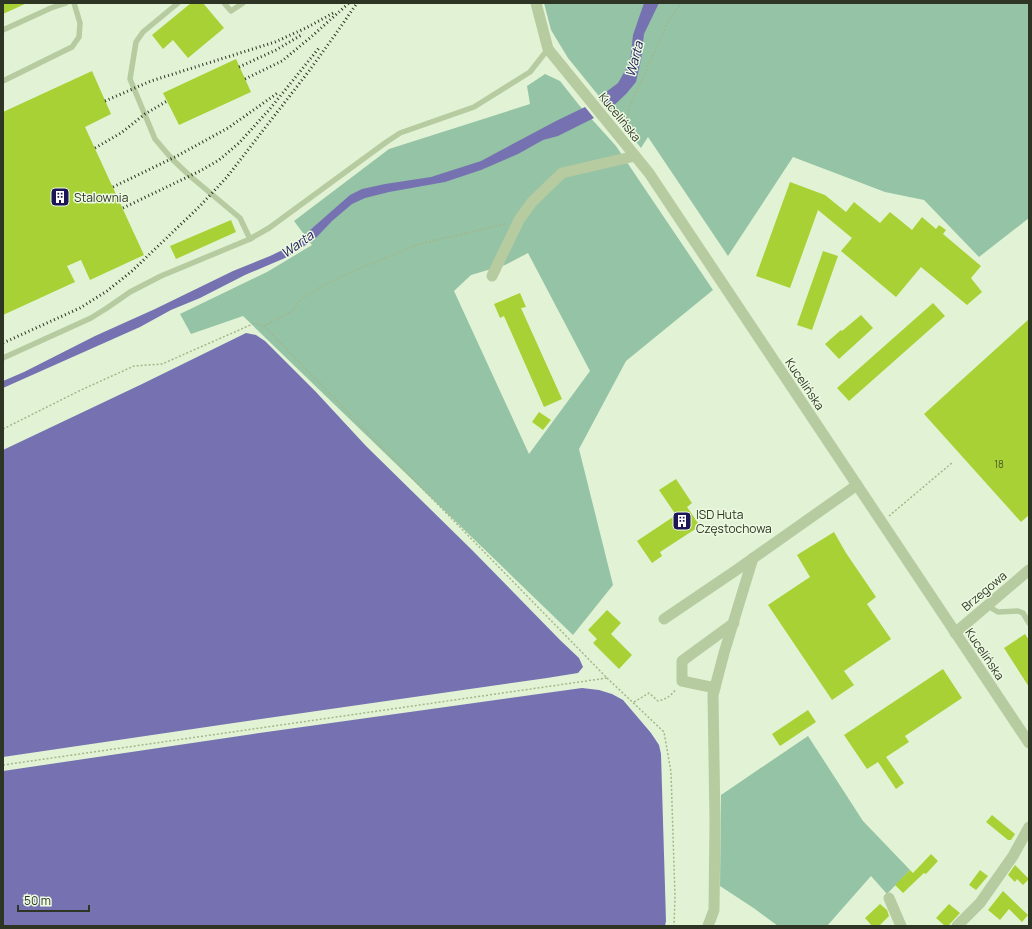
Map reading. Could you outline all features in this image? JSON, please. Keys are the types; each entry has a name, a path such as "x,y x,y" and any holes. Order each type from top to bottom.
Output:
{"street":[{"path":"536,3 548,49"},
{"name":"Kucelińska","path":"548,49 648,173 1029,743"},
{"path":"492,276 519,220 532,202 562,173 635,156"},
{"path":"664,620 857,485"},
{"path":"708,926 714,910 715,822 713,695 753,558"},
{"name":"Brzegowa","path":"955,632 1029,570"},
{"path":"715,688 682,681 682,661 734,623"},
{"path":"957,926 980,903 1013,856 1029,827"},
{"path":"889,898 901,926"}],"lane":[{"path":"3,30 51,8 66,3"},
{"path":"3,81 72,47 79,37 80,23 74,3"},
{"path":"178,3 143,32 136,42 130,79 155,139 172,159 190,176 240,218 250,239"},
{"path":"224,3 231,11 243,3"},
{"path":"3,358 91,318 130,292 161,276 250,239 269,228 385,143 400,134 474,107 530,72 548,49"},
{"path":"988,605 998,612 1018,611 1023,613 1029,623"}],"path":[{"path":"627,147 628,111 667,24 681,3"},
{"path":"264,326 292,311 300,300 344,275 419,244 519,220"},
{"path":"3,429 81,390 134,366 162,364 255,323 264,326 607,678 664,732 671,772 675,898 674,926"},
{"path":"882,522 953,462"},
{"path":"3,765 607,678"},
{"path":"633,702 649,694 658,701 666,699 673,694 682,681"}],"green space":[{"path":"544,3 1029,3 1029,218 979,257 924,200 885,192 793,157 728,256 648,137 641,148 568,58 551,30"},
{"path":"545,74 560,81 579,105 616,146 713,290 626,361 579,449 613,585 573,635 243,316 191,334 180,314 267,272 312,245 294,221 389,149 530,104 527,86","holes":["528,253 590,371 529,454 454,291 471,275 505,265"]},
{"path":"808,736 863,821 910,870 887,894 871,876 827,926 778,926 720,886 721,795"}],"water":[{"name":"Warta","path":"644,3 659,3 644,34 641,60 636,82 608,111 598,98 618,83 630,62 633,35"},
{"name":"Warta","path":"585,107 594,118 558,136 543,140 518,154 481,170 445,182 365,198 352,204 332,221 314,240 285,258 171,310 140,327 3,388 3,381 233,271 293,245 350,195 362,189 431,177 481,161"},
{"path":"246,333 256,335 265,341 316,392 366,446 579,658 583,667 578,673 547,678 3,757 3,450"},
{"path":"582,688 599,690 612,694 623,700 651,733 659,745 661,754 665,926 3,926 3,771"}],"building":[{"path":"3,3 27,3 3,14"},
{"path":"191,3 203,3 224,28 188,58 173,40 163,49 152,35"},
{"path":"236,59 251,92 179,125 163,93"},
{"name":"Stalownia","path":"92,71 111,114 85,127 144,255 90,280 81,260 67,266 75,282 3,315 3,112"},
{"path":"790,182 825,195 846,212 854,202 880,223 890,212 912,230 922,217 936,229 939,225 946,230 943,234 981,266 971,278 982,292 967,305 921,267 896,297 841,251 852,238 818,210 790,288 756,276"},
{"path":"231,220 236,232 176,259 170,246"},
{"path":"823,251 838,256 812,330 797,325"},
{"path":"520,293 526,307 521,308 562,399 544,407 504,316 500,318 494,304"},
{"path":"933,303 945,316 849,401 837,388"},
{"path":"861,315 873,328 839,359 825,344"},
{"path":"1029,319 1029,515 1021,522 924,414"},
{"path":"539,412 551,420 543,430 532,422"},
{"name":"ISD Huta Częstochowa","path":"676,479 692,503 687,507 700,526 660,552 662,556 652,563 637,541 676,515 659,490"},
{"path":"834,532 846,553 876,597 867,604 891,639 844,671 854,685 832,700 768,605 810,577 797,555"},
{"path":"607,610 621,623 611,634 632,655 619,669 593,643 597,639 588,630"},
{"path":"1025,634 1029,640 1029,687 1004,648"},
{"path":"943,669 962,698 905,736 909,742 886,757 904,783 896,789 878,762 867,769 844,735"},
{"path":"808,710 816,722 780,746 772,734"},
{"path":"992,815 1015,834 1011,840 1008,840 986,822"},
{"path":"931,854 938,861 926,874 924,873 903,893 895,885 910,870 913,873"},
{"path":"1015,865 1029,879 1023,885 1017,879 1015,882 1008,875"},
{"path":"980,870 988,876 976,890 969,885"},
{"path":"1003,891 1028,915 1022,922 1009,909 1000,920 988,910"},
{"path":"880,904 887,910 889,916 879,926 872,926 865,918"},
{"path":"949,904 960,913 948,926 945,926 936,918"}],"railway":[{"path":"245,79 282,61 349,3"},
{"path":"3,343 80,308 107,291 132,271 200,206 227,177 309,71 357,3"},
{"path":"105,101 151,81 275,42 306,28 335,12"},
{"path":"239,67 276,50 303,34"},
{"path":"123,208 200,171 219,160 239,143 269,110 319,48"},
{"path":"113,187 177,156 228,128 279,92"},
{"path":"95,148 121,133 145,114 167,101"}],"place":[{"name":"Stalownia","path":"60,197"},
{"name":"ISD Huta Częstochowa","path":"682,521"}]}
